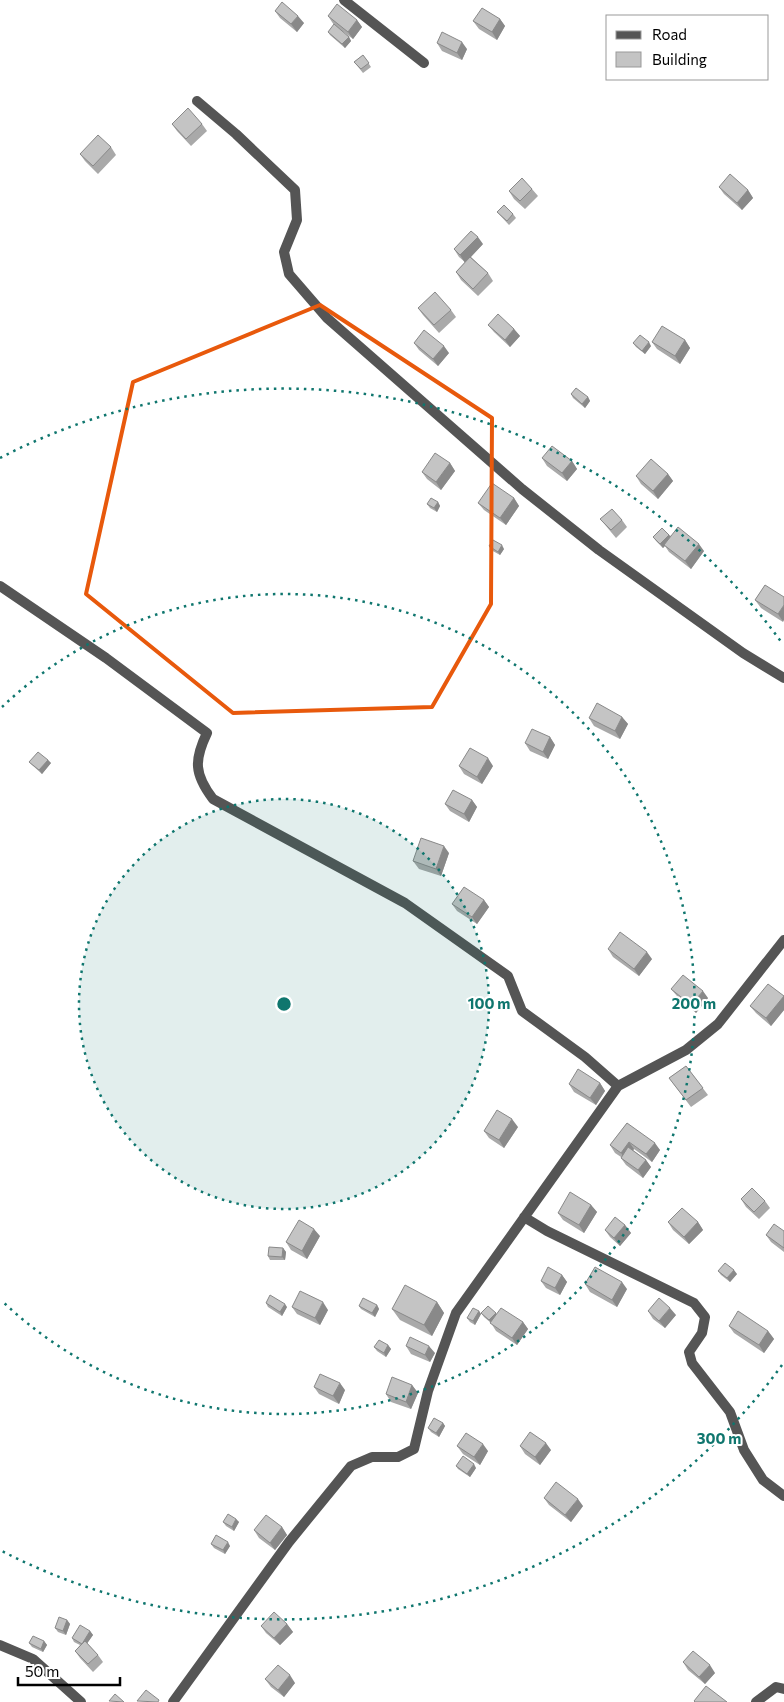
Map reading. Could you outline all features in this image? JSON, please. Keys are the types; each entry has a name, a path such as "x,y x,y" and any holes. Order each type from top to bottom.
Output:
{"street":[{"path":"344,0 424,63"},
{"path":"197,101 295,190 297,220 284,252 289,274 327,318 508,477 599,550 743,653 784,678"},
{"path":"0,586 106,658 207,733 199,750 197,769 203,786 213,798 405,903 508,976 522,1011 586,1057 618,1086"},
{"path":"173,1702 289,1542 351,1466 372,1457 398,1457 414,1449 428,1390 456,1313 618,1086 686,1050 718,1024 784,940"},
{"path":"524,1217 548,1231 694,1303 705,1317 702,1333 689,1352 692,1363 730,1412 744,1450 764,1480 784,1496"},
{"path":"0,1645 34,1659 81,1702"},
{"path":"756,1702 776,1687 784,1689"}],"highlighted area":[{"path":"320,305 492,418 491,604 432,707 233,713 86,594 133,382"}],"building":[{"path":"282,2 298,16 291,24 275,11"},
{"path":"337,4 357,20 348,32 328,16"},
{"path":"482,8 500,19 492,32 473,21"},
{"path":"334,24 349,37 342,44 328,32"},
{"path":"442,32 462,42 457,53 437,43"},
{"path":"363,55 369,63 361,69 354,62"},
{"path":"188,108 202,124 186,139 172,124"},
{"path":"98,135 111,147 93,166 80,154"},
{"path":"730,174 748,190 737,203 719,187"},
{"path":"522,178 532,189 520,201 509,191"},
{"path":"504,205 513,214 507,221 497,212"},
{"path":"471,231 478,237 460,255 454,249"},
{"path":"470,257 488,273 473,289 456,272"},
{"path":"435,292 451,310 434,325 418,308"},
{"path":"498,314 514,329 505,340 488,325"},
{"path":"662,326 685,340 675,356 652,342"},
{"path":"424,330 444,346 433,359 414,343"},
{"path":"640,335 649,342 642,351 633,343"},
{"path":"576,388 588,397 582,404 571,394"},
{"path":"552,446 572,461 562,473 542,458"},
{"path":"435,453 450,463 436,482 422,472"},
{"path":"651,459 668,474 653,491 636,476"},
{"path":"492,483 514,498 500,518 478,503"},
{"path":"431,498 438,502 434,508 427,504"},
{"path":"612,509 622,520 611,530 600,519"},
{"path":"678,527 699,544 685,561 664,545"},
{"path":"662,528 669,535 660,544 653,537"},
{"path":"493,540 502,545 498,552 489,546"},
{"path":"765,585 784,597 784,605 778,614 755,600"},
{"path":"597,703 622,717 615,731 589,718"},
{"path":"532,729 550,737 543,752 525,743"},
{"path":"470,748 488,758 477,777 459,766"},
{"path":"38,752 48,760 39,770 29,762"},
{"path":"453,790 472,800 464,814 445,804"},
{"path":"421,838 444,846 436,869 413,861"},
{"path":"464,887 484,900 472,917 452,904"},
{"path":"620,932 647,952 634,969 608,949"},
{"path":"683,975 703,991 691,1005 671,989"},
{"path":"768,984 784,996 766,1018 750,1006"},
{"path":"686,1066 703,1088 686,1100 669,1078"},
{"path":"578,1069 600,1083 590,1098 569,1084"},
{"path":"497,1110 512,1119 499,1140 484,1131"},
{"path":"627,1123 655,1143 646,1154 629,1142 621,1153 610,1145"},
{"path":"628,1147 646,1160 638,1170 621,1158"},
{"path":"752,1188 765,1201 754,1212 741,1199"},
{"path":"570,1192 591,1205 579,1225 558,1213"},
{"path":"682,1208 698,1222 684,1237 668,1222"},
{"path":"615,1217 625,1225 614,1238 605,1230"},
{"path":"299,1220 314,1229 302,1251 286,1242"},
{"path":"774,1224 784,1231 784,1248 766,1235"},
{"path":"269,1247 283,1248 282,1257 268,1256"},
{"path":"725,1263 734,1270 727,1278 718,1271"},
{"path":"548,1267 562,1275 555,1288 541,1281"},
{"path":"595,1267 622,1282 612,1300 585,1284"},
{"path":"405,1285 437,1302 424,1325 392,1309"},
{"path":"300,1291 323,1302 315,1318 292,1307"},
{"path":"270,1295 285,1304 280,1312 266,1303"},
{"path":"363,1298 377,1305 372,1313 359,1306"},
{"path":"659,1298 670,1308 659,1321 648,1311"},
{"path":"488,1306 496,1313 489,1320 481,1313"},
{"path":"473,1308 479,1311 473,1321 467,1318"},
{"path":"501,1308 523,1322 512,1338 490,1323"},
{"path":"738,1311 768,1331 759,1345 729,1326"},
{"path":"410,1337 429,1346 425,1355 406,1346"},
{"path":"379,1340 388,1345 384,1353 374,1347"},
{"path":"320,1374 340,1383 333,1396 314,1387"},
{"path":"392,1377 412,1385 406,1402 386,1394"},
{"path":"434,1418 443,1423 436,1433 428,1428"},
{"path":"530,1432 546,1443 535,1457 520,1446"},
{"path":"466,1433 483,1444 474,1457 457,1446"},
{"path":"463,1456 474,1464 467,1474 456,1466"},
{"path":"556,1482 578,1499 565,1515 544,1498"},
{"path":"228,1514 236,1519 232,1527 223,1522"},
{"path":"266,1515 282,1527 270,1543 254,1530"},
{"path":"216,1535 228,1542 223,1550 211,1544"},
{"path":"274,1612 287,1624 274,1638 261,1626"},
{"path":"59,1617 67,1620 63,1631 55,1628"},
{"path":"80,1625 90,1631 82,1644 72,1638"},
{"path":"33,1636 44,1641 41,1649 29,1643"},
{"path":"85,1641 98,1655 88,1664 75,1651"},
{"path":"693,1651 710,1665 699,1677 683,1662"},
{"path":"278,1665 290,1675 278,1690 265,1679"},
{"path":"706,1686 727,1702 695,1702"},
{"path":"146,1690 159,1700 158,1702 137,1701"},
{"path":"115,1694 124,1702 109,1701"}]}
